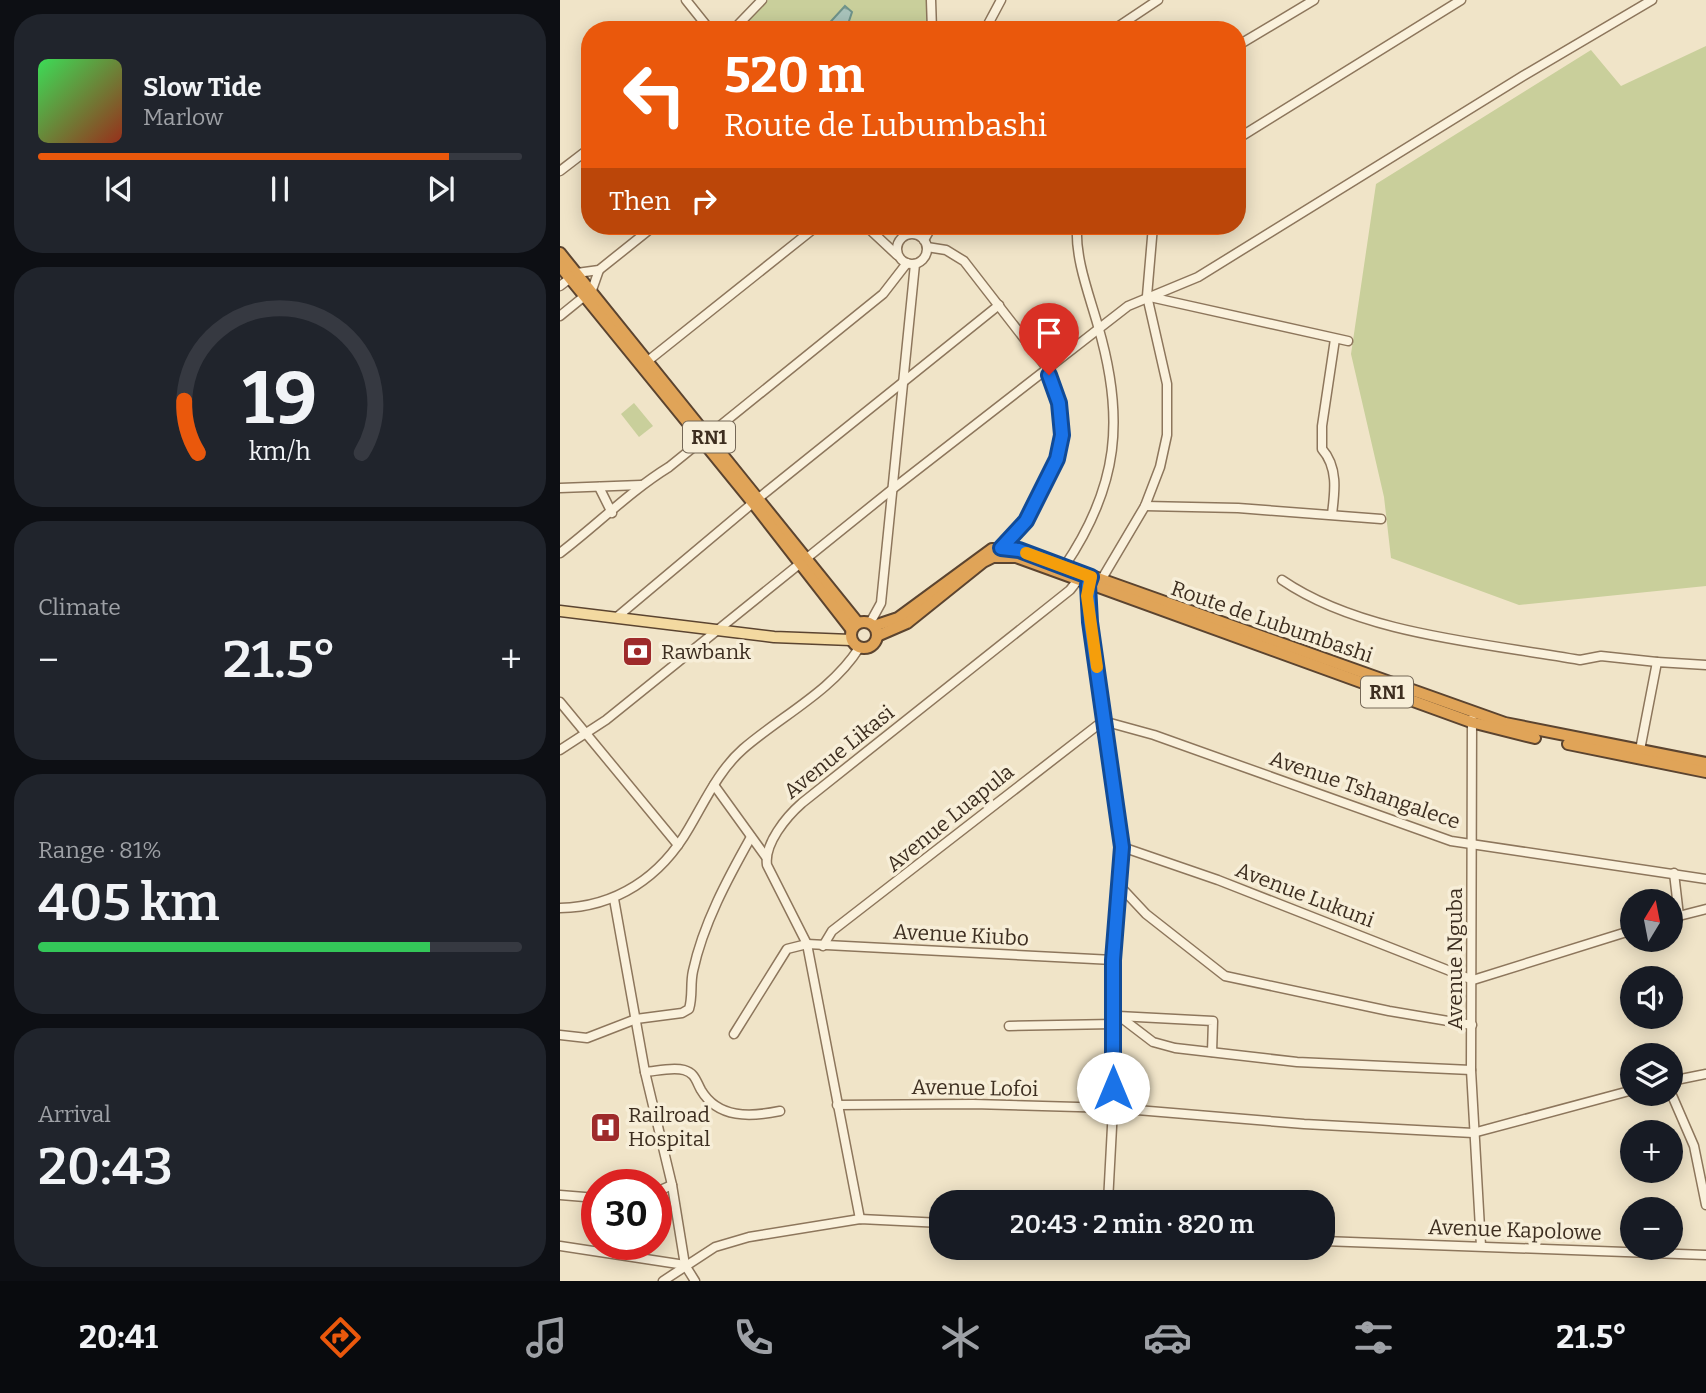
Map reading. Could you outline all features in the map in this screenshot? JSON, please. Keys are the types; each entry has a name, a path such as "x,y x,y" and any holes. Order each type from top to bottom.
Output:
{"highway":[{"name":"RN1","path":"560,253 574,276 863,632"},
{"name":"RN1","path":"560,266 574,276"},
{"name":"Route de Lubumbashi","path":"997,552 1019,550 1064,566 1091,583"},
{"name":"Route de Lubumbashi","path":"997,552 1472,717 1639,754 1706,772"},
{"path":"863,632 907,623 997,552"},
{"name":"Route de Lubumbashi","path":"1639,754 1706,763"}],"main road":[{"path":"560,611 806,639 863,632"}],"street":[{"path":"686,0 703,21"},
{"path":"742,21 762,0"},
{"path":"931,0 932,21"},
{"path":"990,21 1001,0"},
{"path":"1126,21 1157,0"},
{"path":"1246,41 1314,0"},
{"path":"1246,133 1461,0"},
{"path":"560,750 586,734 719,631 890,491 1099,328 1147,296 1198,278 1523,76 1652,0"},
{"path":"560,172 581,155"},
{"path":"560,286 574,276 599,270 643,235"},
{"path":"645,363 806,235"},
{"path":"876,235 907,262"},
{"path":"560,908 592,906 614,900 635,888 678,845 714,785 742,749 840,673 881,603 902,383 907,262 897,251 901,238 907,235"},
{"path":"1064,566 1091,520 1115,443 1111,377 1080,259 1078,235"},
{"name":"Avenue Likasi","path":"766,857 783,825 802,803 1070,590 1091,583 1132,531 1160,467 1167,435 1167,384 1147,296 1152,235"},
{"path":"560,554 612,513 641,485 669,467 883,294 907,262 924,258 922,237"},
{"path":"922,237 964,261 999,305 1047,368 1060,414 1062,435 1057,459 1026,521 997,552"},
{"path":"560,316 588,293 599,270"},
{"path":"1147,296 1348,341"},
{"path":"617,617 999,305"},
{"path":"1332,514 1334,479 1330,458 1322,449 1321,426 1335,339"},
{"path":"560,488 641,485"},
{"path":"599,487 612,513"},
{"path":"1144,506 1332,514 1381,519"},
{"path":"1282,580 1313,599 1415,634 1580,660 1601,656 1706,665"},
{"path":"1091,583 1102,721 1122,847 1113,960 1116,1018 1109,1190"},
{"path":"1639,754 1657,662"},
{"path":"560,702 678,845"},
{"name":"Avenue Nguba","path":"1472,717 1471,1070 1480,1246"},
{"name":"Avenue Tshangalece","path":"1102,721 1154,735 1451,841 1706,879"},
{"name":"Avenue Luapula","path":"823,946 832,932 1102,721"},
{"path":"714,785 766,857 767,866 807,944 860,1219"},
{"path":"560,1035 587,1038 636,1018 682,1013 689,1009 693,994 692,973 710,920 751,837"},
{"name":"Avenue Lukuni","path":"1122,847 1218,880 1473,980"},
{"path":"1674,873 1674,889"},
{"path":"1117,888 1225,976 1389,1012 1472,1025"},
{"path":"614,900 645,1072 668,1169"},
{"path":"1684,915 1706,909"},
{"path":"1473,980 1620,934"},
{"path":"733,1034 788,949 807,944"},
{"name":"Avenue Kiubo","path":"807,944 1113,960"},
{"path":"1116,1018 1153,1042 1212,1052 1297,1062 1471,1070"},
{"path":"1009,1026 1116,1018 1213,1021 1212,1052"},
{"path":"645,1072 685,1070 694,1075 712,1105 723,1111 754,1117 780,1111"},
{"path":"1683,1079 1706,1074"},
{"name":"Avenue Lofoi","path":"837,1105 973,1104 1113,1108 1304,1124 1473,1132 1620,1093"},
{"path":"1676,1106 1694,1146 1706,1205"},
{"path":"672,1185 685,1265 695,1281"},
{"path":"560,1195 581,1197"},
{"path":"663,1281 715,1247 749,1237 860,1219 929,1222"},
{"name":"Avenue Kapolowe","path":"1335,1241 1706,1255"},
{"path":"560,1246 685,1265"}],"green space":[{"path":"768,0 929,0 928,21 748,21"},
{"path":"1706,46 1706,586 1519,605 1391,558 1384,497 1351,354 1376,184 1591,50 1621,86"},
{"path":"634,403 653,426 639,437 621,414"}],"water":[{"path":"845,6 852,12 849,21 831,21"}],"slow traffic":[{"path":"1026,553 1091,577 1087,596 1097,667"}],"place":[{"name":"Rawbank","path":"638,652"},
{"name":"Railroad Hospital","path":"605,1127"}],"route":[{"path":"1049,375 1059,403 1062,435 1057,459 1026,521 1001,548 1019,550 1091,577 1087,596 1102,721 1122,847 1113,960 1113,1088"}]}
